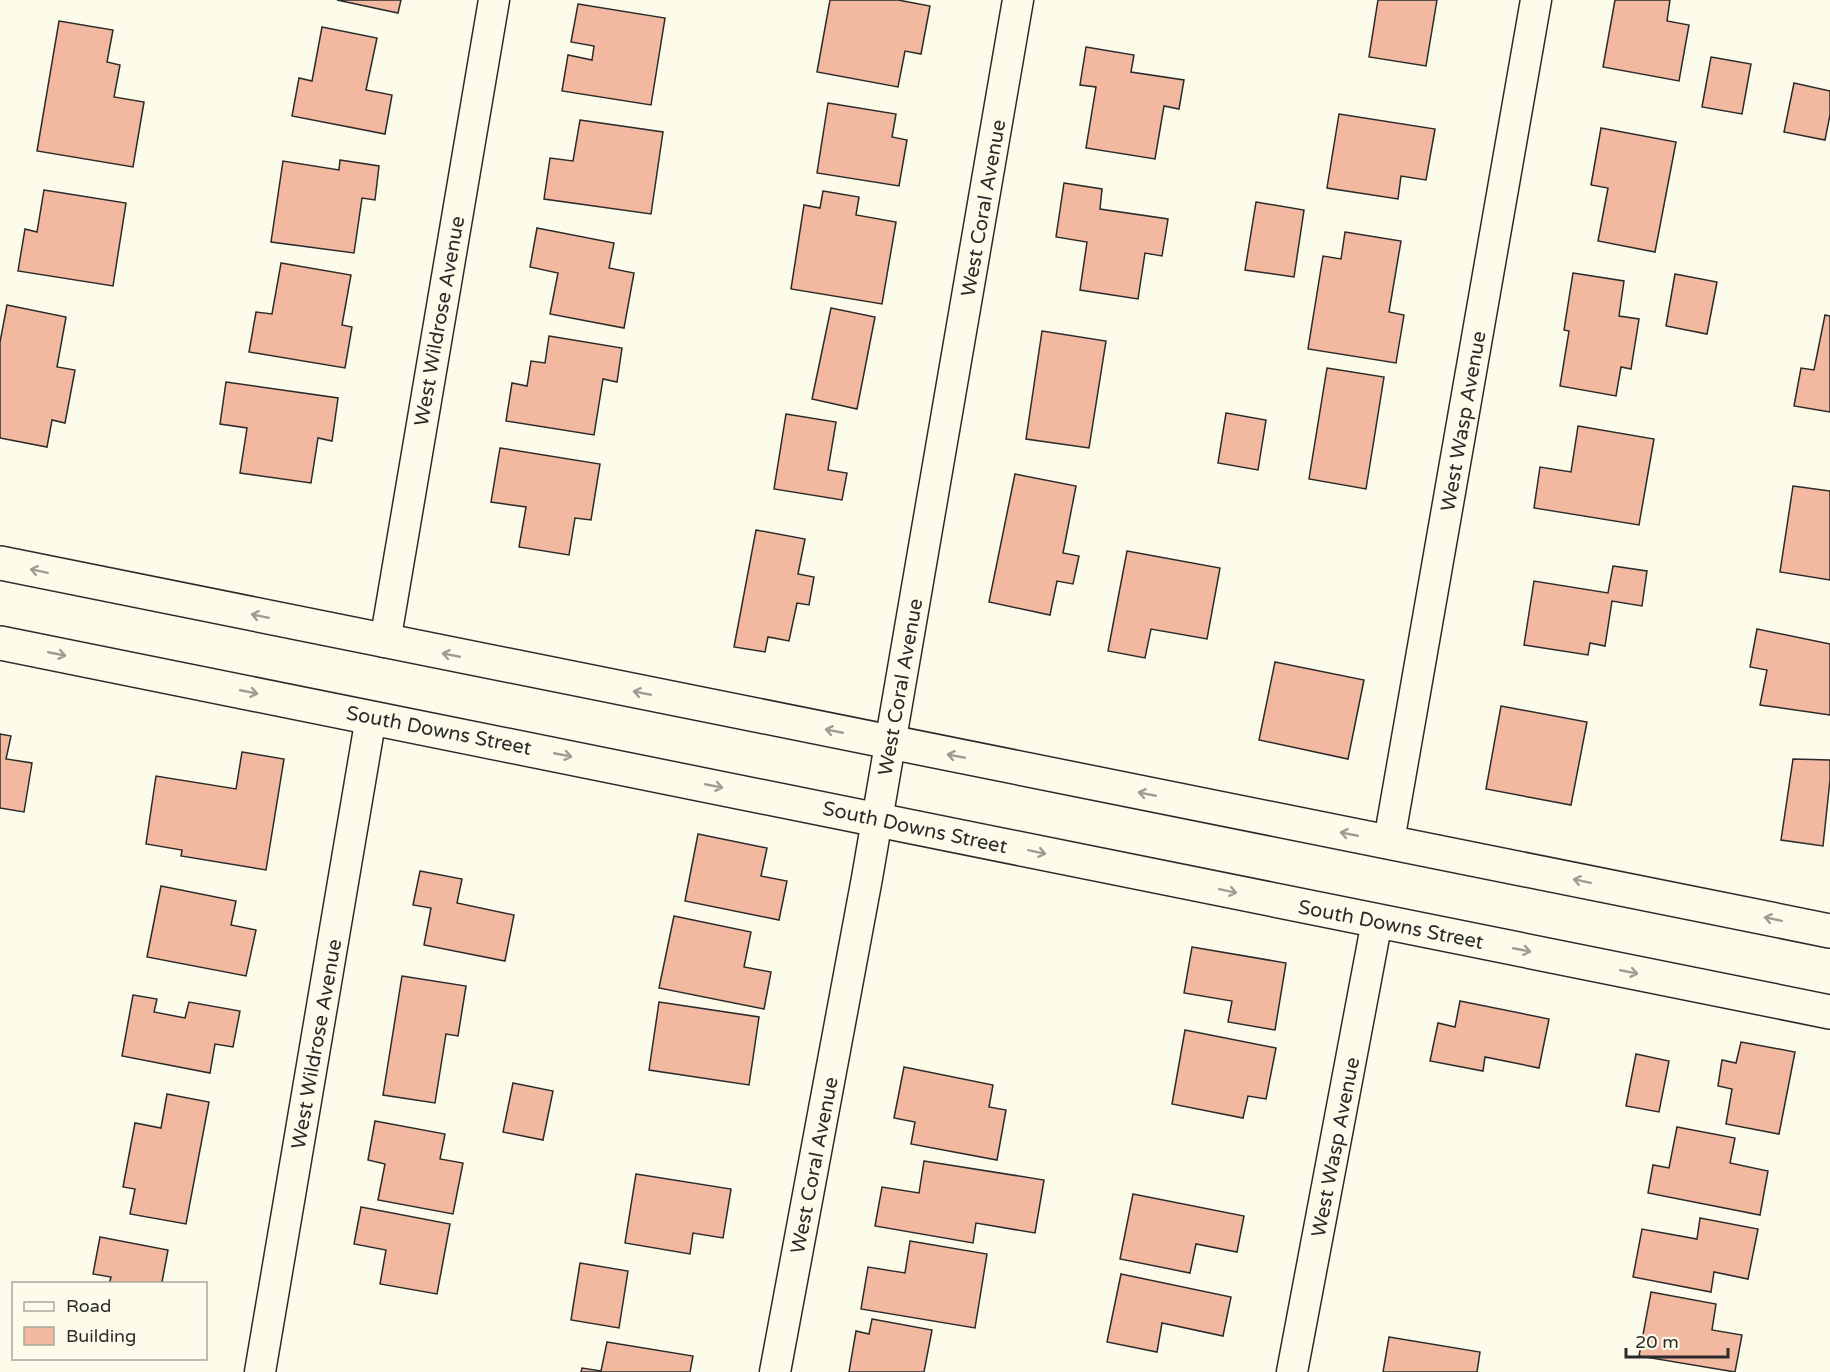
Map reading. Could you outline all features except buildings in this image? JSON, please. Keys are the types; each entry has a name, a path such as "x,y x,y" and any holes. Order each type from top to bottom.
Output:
{"main road":[{"path":"0,562 385,642 1830,931"},
{"name":"South Downs Street","path":"0,643 1830,1012"}],"street":[{"name":"West Wildrose Avenue","path":"385,642 494,0"},
{"name":"West Coral Avenue","path":"776,1372 891,743 1018,0"},
{"name":"West Wasp Avenue","path":"1389,841 1536,0"},
{"name":"West Wildrose Avenue","path":"260,1372 371,717"},
{"name":"West Wasp Avenue","path":"1292,1372 1377,921"}]}
